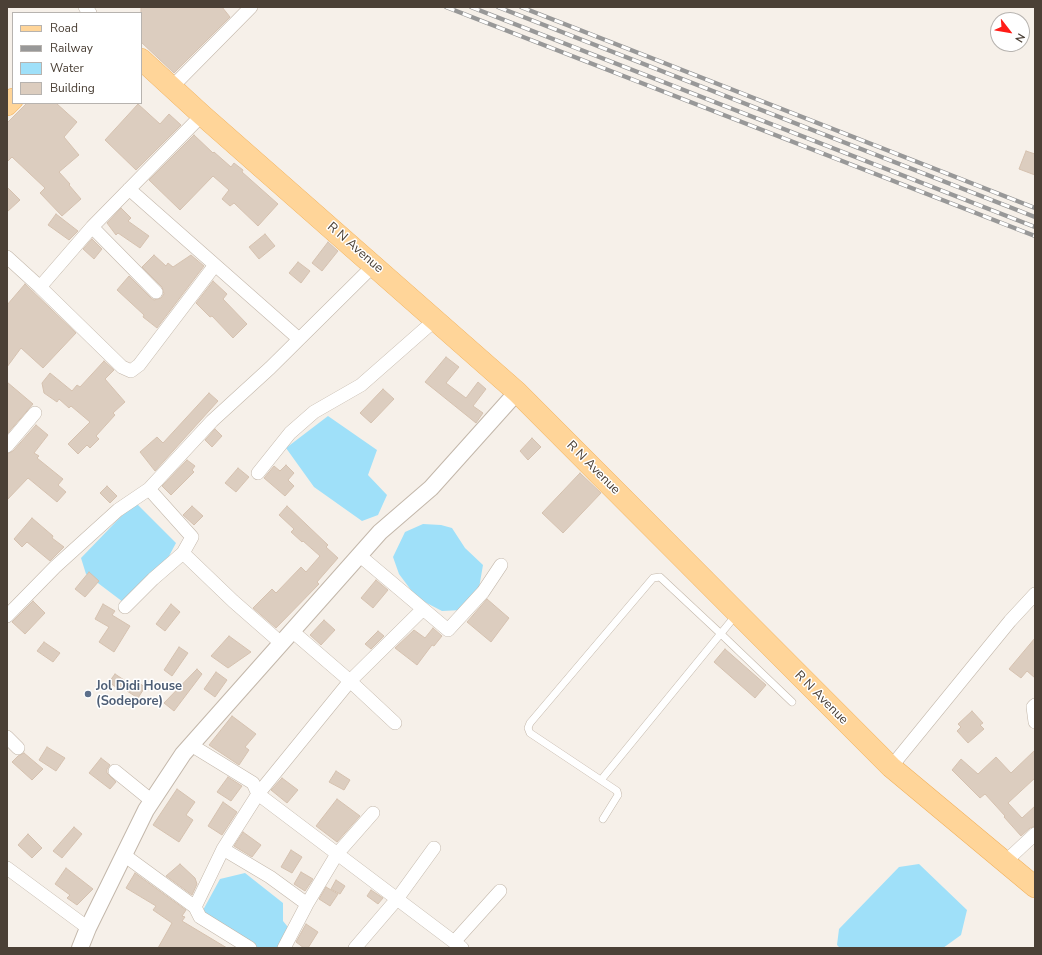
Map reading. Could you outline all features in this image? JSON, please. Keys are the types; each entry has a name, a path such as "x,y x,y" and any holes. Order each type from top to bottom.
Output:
{"main road":[{"name":"R N Avenue","path":"142,60 173,86 202,115 517,392 890,767 1035,887"}],"street":[{"path":"173,86 251,7"},
{"path":"40,287 92,227 202,115"},
{"path":"129,189 299,339"},
{"path":"92,227 156,292"},
{"path":"7,257 122,367 131,371 139,365 215,265"},
{"path":"7,616 54,567 106,520 149,489 212,421 270,368 374,265"},
{"path":"258,473 290,433 314,412 361,386 435,320"},
{"path":"80,948 88,928 146,810 183,754 380,532 431,488 517,392"},
{"path":"7,446 35,413"},
{"path":"125,607 153,579 183,553 192,537 149,489"},
{"path":"183,553 233,602 281,643"},
{"path":"359,555 448,630 483,592 501,565"},
{"path":"890,767 1010,621 1035,594"},
{"path":"195,907 224,849 258,794 350,681 422,609"},
{"path":"292,631 350,681 395,723"},
{"path":"1035,705 1033,707 1035,722"},
{"path":"7,737 18,748"},
{"path":"191,745 252,783 258,794 458,945 500,891"},
{"path":"115,771 152,801"},
{"path":"284,948 307,904 337,854 373,813"},
{"path":"1005,862 1035,834"},
{"path":"356,948 397,899 434,848"},
{"path":"224,849 270,877 307,904"},
{"path":"124,855 195,907 200,917 250,948"},
{"path":"7,868 88,928"}],"lane":[{"path":"603,819 618,795 617,791 530,734 528,728 530,723 653,578 660,577 792,702"},
{"path":"601,780 738,614"}],"water":[{"path":"328,416 377,450 368,475 387,495 378,515 362,521 314,487 286,448"},
{"path":"135,502 176,543 154,584 123,602 86,574 81,558"},
{"path":"423,524 441,525 452,528 465,548 483,565 479,588 462,610 442,611 417,598 399,574 393,557 405,532"},
{"path":"919,864 967,910 961,935 943,948 840,948 837,945 839,929 899,867"},
{"path":"245,873 283,903 283,921 292,932 283,948 247,948 202,912 220,879"}],"building":[{"path":"141,7 222,7 230,17 174,73 142,43"},
{"path":"26,104 57,104 77,122 64,137 79,155 59,172 81,199 62,216 40,193 45,188 12,157 7,162 7,123"},
{"path":"138,104 160,124 169,114 181,125 136,170 105,140"},
{"path":"194,135 231,167 234,163 243,170 242,172 278,204 258,226 234,203 230,206 222,199 229,190 213,176 180,210 149,180"},
{"path":"1026,151 1035,154 1035,175 1019,169"},
{"path":"7,187 20,200 7,212"},
{"path":"121,208 131,218 128,221 149,236 140,248 118,233 116,235 107,223"},
{"path":"56,214 78,231 69,240 48,225"},
{"path":"265,234 275,246 259,259 249,247"},
{"path":"92,239 102,249 94,259 83,249"},
{"path":"328,242 338,251 322,271 312,263"},
{"path":"154,255 166,266 168,263 173,267 191,255 204,266 157,328 143,317 144,315 117,290 129,276 151,298 154,300 161,298 164,294 162,287 142,267"},
{"path":"298,262 310,271 301,283 289,273"},
{"path":"213,281 227,294 223,299 247,324 233,338 212,316 210,317 196,303"},
{"path":"25,284 76,333 43,368 21,348 7,367 7,305"},
{"path":"446,357 459,367 446,383 466,398 478,382 486,389 473,406 483,413 476,423 425,382"},
{"path":"104,361 114,370 105,379 125,402 113,413 115,415 96,436 99,439 90,448 87,445 78,454 68,444 90,422 71,406 69,408 59,399 57,402 44,393 42,383 50,373 72,391 77,385 80,387"},
{"path":"7,382 33,404 7,434"},
{"path":"383,389 394,399 371,423 360,413"},
{"path":"209,393 218,401 155,471 140,452 157,437 163,443"},
{"path":"36,425 48,435 34,453 39,456 37,458 63,479 58,485 66,492 57,502 28,478 7,500 7,454 13,451"},
{"path":"215,429 222,436 212,447 205,440"},
{"path":"532,438 541,447 528,460 520,451"},
{"path":"187,460 195,466 192,470 194,472 171,495 162,486"},
{"path":"286,465 294,473 288,480 294,486 285,496 264,478 274,466 280,471"},
{"path":"238,468 249,477 236,492 225,483"},
{"path":"580,473 601,493 563,533 542,513"},
{"path":"107,486 117,496 110,503 100,493"},
{"path":"192,506 203,516 194,525 183,515"},
{"path":"287,506 328,545 326,547 338,558 317,582 319,584 276,628 253,608 272,589 276,593 301,567 306,572 320,556 291,532 294,529 279,515"},
{"path":"32,518 53,536 52,538 64,547 50,561 27,542 22,547 14,539"},
{"path":"89,572 99,581 85,597 75,589"},
{"path":"376,580 388,590 373,608 361,598"},
{"path":"487,599 509,618 491,642 467,622"},
{"path":"33,601 45,613 25,634 12,622"},
{"path":"103,604 115,611 112,615 130,626 114,652 99,642 109,627 95,619"},
{"path":"171,604 180,612 165,631 156,624"},
{"path":"324,620 335,630 321,645 310,635"},
{"path":"433,628 442,636 434,646 432,645 417,665 395,648 414,630 425,638"},
{"path":"378,631 384,636 371,649 365,644"},
{"path":"229,636 251,652 228,668 211,656"},
{"path":"1035,638 1035,678 1027,671 1021,678 1009,669"},
{"path":"44,642 60,653 53,662 37,651"},
{"path":"179,647 188,653 172,676 164,670"},
{"path":"725,649 766,685 755,698 714,662"},
{"path":"197,669 202,674 174,711 164,703"},
{"path":"216,672 227,680 215,697 204,689"},
{"path":"115,674 127,682 121,691 109,682"},
{"path":"134,680 145,687 138,698 127,691"},
{"path":"972,711 983,723 980,725 984,729 968,743 957,731 961,727 958,724"},
{"path":"232,716 256,734 245,747 249,750 239,765 209,745"},
{"path":"47,747 65,758 56,771 39,760"},
{"path":"1035,750 1035,778 1008,803 1022,818 1035,806 1035,826 1030,828 1021,836 985,794 980,798 952,770 961,759 978,774 996,757 1011,773"},
{"path":"24,753 43,769 32,780 12,762"},
{"path":"101,758 110,765 107,769 107,773 116,782 110,789 89,773"},
{"path":"336,771 350,780 344,790 329,782"},
{"path":"228,777 242,786 231,801 217,792"},
{"path":"282,778 298,790 287,803 271,790"},
{"path":"177,789 195,802 186,815 193,820 179,842 153,825"},
{"path":"337,799 360,816 337,842 316,826"},
{"path":"223,802 237,812 222,835 208,826"},
{"path":"74,827 82,834 62,858 53,851"},
{"path":"243,832 261,845 252,857 234,846"},
{"path":"28,834 42,848 32,858 18,845"},
{"path":"291,850 302,857 292,873 281,867"},
{"path":"180,864 195,878 197,884 192,895 166,876"},
{"path":"66,868 93,889 77,905 67,898 70,895 55,884"},
{"path":"301,872 313,879 305,891 294,884"},
{"path":"135,873 186,910 182,916 185,917 182,921 227,948 158,948 172,923 153,910 156,906 126,888"},
{"path":"336,880 345,886 340,894 331,889"},
{"path":"326,887 338,894 330,906 319,899"},
{"path":"371,890 383,898 378,904 367,896"},
{"path":"306,924 318,932 308,948 304,948 296,942"}],"railway":[{"path":"446,7 1035,236"},
{"path":"471,7 1035,227"},
{"path":"498,7 1035,217"},
{"path":"521,7 1035,208"}],"place":[{"name":"Jol Didi House (Sodepore)","path":"88,694"}]}
